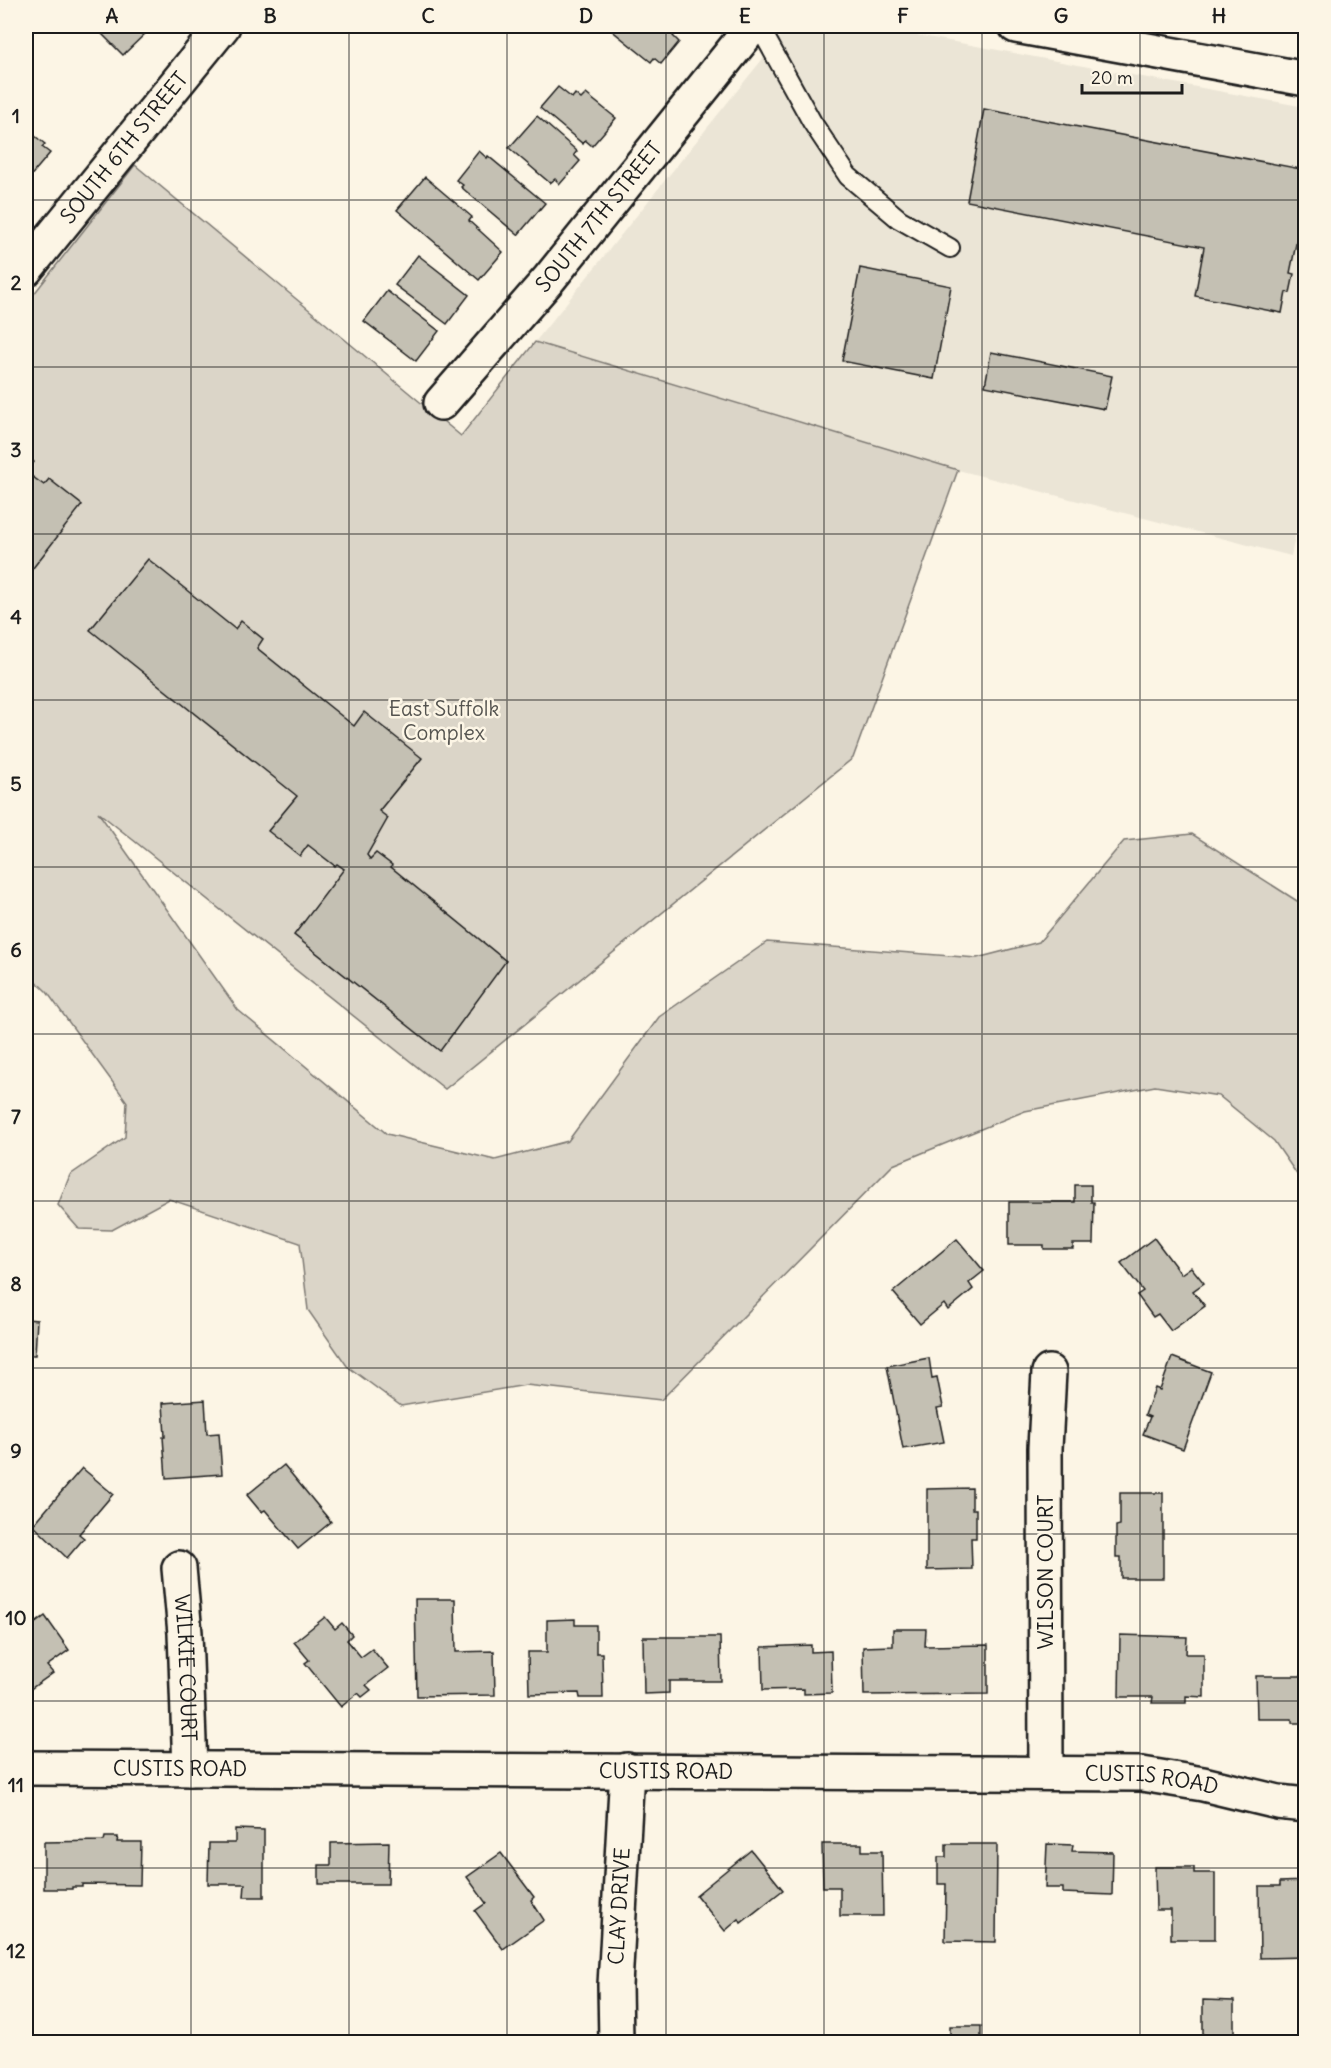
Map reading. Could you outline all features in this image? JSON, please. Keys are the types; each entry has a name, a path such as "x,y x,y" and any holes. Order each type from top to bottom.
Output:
{"street":[{"name":"SOUTH 6TH STREET","path":"26,268 223,26"},
{"name":"SOUTH 7TH STREET","path":"441,403 549,279 753,26"},
{"path":"1017,26 1305,79"},
{"name":"WILSON COURT","path":"1046,1772 1046,1448 1049,1372"},
{"name":"WILKIE COURT","path":"179,1568 185,1633 190,1769"},
{"name":"CUSTIS ROAD","path":"26,1768 1142,1774 1203,1784 1278,1802 1305,1805"},
{"name":"CLAY DRIVE","path":"616,2043 615,1985 627,1770"}],"lane":[{"path":"759,26 812,122 848,176 899,219 950,248"}],"shaded area":[{"path":"789,26 868,26 1305,107 1306,482 1291,556 958,470 535,342"}],"green space":[{"name":"East Suffolk Complex","path":"135,165 461,436 535,342 958,470 853,758 445,1089 98,812 238,1010 387,1134 495,1160 568,1141 659,1017 767,942 977,958 1039,942 1124,841 1192,834 1305,906 1305,1186 1274,1141 1219,1096 1155,1086 1025,1111 893,1165 661,1400 526,1385 401,1406 347,1366 308,1310 300,1243 169,1199 112,1230 79,1229 58,1205 70,1175 125,1137 127,1102 47,992 26,972 26,304"}],"building":[{"path":"94,26 143,26 148,31 123,55"},
{"path":"612,26 669,26 677,31 673,36 679,42 661,64 654,58 651,62 610,29"},
{"path":"558,87 572,98 575,94 581,99 586,94 616,118 592,146 585,140 583,144 540,108"},
{"path":"984,109 1306,170 1306,195 1290,273 1294,274 1290,293 1286,292 1282,313 1195,296 1204,247 967,201"},
{"path":"537,116 577,151 574,155 580,161 560,184 555,179 550,183 509,148"},
{"path":"26,129 45,144 42,147 50,153 29,178 26,177"},
{"path":"479,151 545,203 518,235 461,187 463,185 456,180"},
{"path":"425,177 472,217 469,221 503,252 479,280 397,210"},
{"path":"418,255 469,295 447,324 395,285"},
{"path":"860,268 951,286 934,379 842,361"},
{"path":"387,291 439,331 416,361 364,321"},
{"path":"991,352 1112,376 1105,409 985,386"},
{"path":"26,455 34,462 26,472"},
{"path":"26,472 44,485 49,479 82,505 26,577"},
{"path":"148,559 235,629 241,621 263,639 257,648 354,726 364,712 422,758 379,811 388,818 367,855 370,859 376,853 392,865 391,867 506,961 440,1051 294,935 344,869 337,864 335,866 308,845 300,856 268,831 297,796 90,630"},
{"path":"1075,1185 1091,1185 1091,1202 1094,1202 1093,1244 1073,1244 1073,1249 1044,1249 1044,1245 1009,1245 1009,1202 1075,1202"},
{"path":"1154,1238 1181,1274 1191,1267 1204,1283 1193,1291 1205,1306 1171,1331 1158,1314 1153,1317 1137,1295 1143,1291 1121,1263"},
{"path":"957,1239 984,1271 969,1283 973,1289 948,1310 944,1304 920,1324 893,1292"},
{"path":"26,1319 37,1320 35,1355 26,1355"},
{"path":"1172,1357 1211,1372 1183,1449 1143,1434 1150,1417 1145,1415 1155,1388 1160,1390"},
{"path":"929,1358 932,1378 937,1377 943,1407 937,1408 944,1442 903,1449 887,1366"},
{"path":"205,1400 207,1434 219,1433 222,1474 166,1478 163,1403"},
{"path":"284,1465 331,1522 298,1549 265,1510 261,1512 247,1495"},
{"path":"82,1468 113,1494 79,1534 84,1538 67,1558 33,1525"},
{"path":"972,1488 972,1509 976,1509 976,1538 971,1538 972,1569 927,1570 927,1489"},
{"path":"1120,1493 1163,1493 1163,1578 1121,1578 1121,1557 1116,1557 1116,1526 1120,1525"},
{"path":"415,1599 455,1599 456,1652 494,1651 495,1695 417,1696"},
{"path":"45,1616 69,1650 47,1666 53,1673 29,1690 26,1689 26,1630"},
{"path":"325,1617 335,1629 342,1623 352,1635 347,1640 361,1657 372,1649 388,1668 366,1685 371,1690 362,1697 358,1693 341,1707 305,1663 309,1660 294,1642"},
{"path":"575,1619 575,1625 596,1625 596,1653 602,1653 603,1698 580,1698 579,1693 529,1694 528,1652 547,1652 547,1620"},
{"path":"893,1629 926,1629 925,1646 988,1645 988,1694 864,1695 863,1647 893,1646"},
{"path":"1120,1635 1187,1637 1186,1654 1204,1654 1204,1697 1186,1696 1186,1703 1152,1703 1153,1697 1119,1697"},
{"path":"643,1637 720,1637 721,1681 669,1681 669,1693 644,1694"},
{"path":"811,1645 811,1652 831,1651 832,1693 804,1694 804,1689 763,1690 762,1647"},
{"path":"1256,1676 1306,1676 1306,1723 1292,1723 1292,1719 1257,1719"},
{"path":"235,1829 264,1830 264,1897 244,1897 245,1884 208,1884 209,1843 235,1843"},
{"path":"105,1837 118,1837 117,1842 141,1842 140,1885 82,1884 82,1887 72,1887 72,1889 44,1889 44,1842 104,1841"},
{"path":"389,1842 388,1884 319,1884 319,1865 331,1865 331,1843"},
{"path":"822,1844 862,1844 862,1851 882,1851 883,1916 840,1916 840,1887 823,1887"},
{"path":"946,1844 997,1844 996,1942 945,1941 946,1884 938,1884 938,1857 946,1857"},
{"path":"1047,1844 1073,1845 1072,1851 1113,1852 1112,1895 1063,1893 1063,1888 1045,1888"},
{"path":"751,1850 783,1890 741,1923 739,1919 725,1931 696,1895"},
{"path":"501,1853 534,1897 531,1900 544,1920 503,1949 475,1911 486,1903 467,1877"},
{"path":"1155,1867 1194,1867 1194,1873 1215,1873 1215,1939 1171,1939 1171,1910 1156,1910"},
{"path":"1306,1881 1305,1957 1260,1958 1259,1886 1280,1886 1280,1882"},
{"path":"1203,2000 1234,2001 1234,2042 1203,2042"},
{"path":"950,2026 981,2026 981,2042 950,2042"}]}
